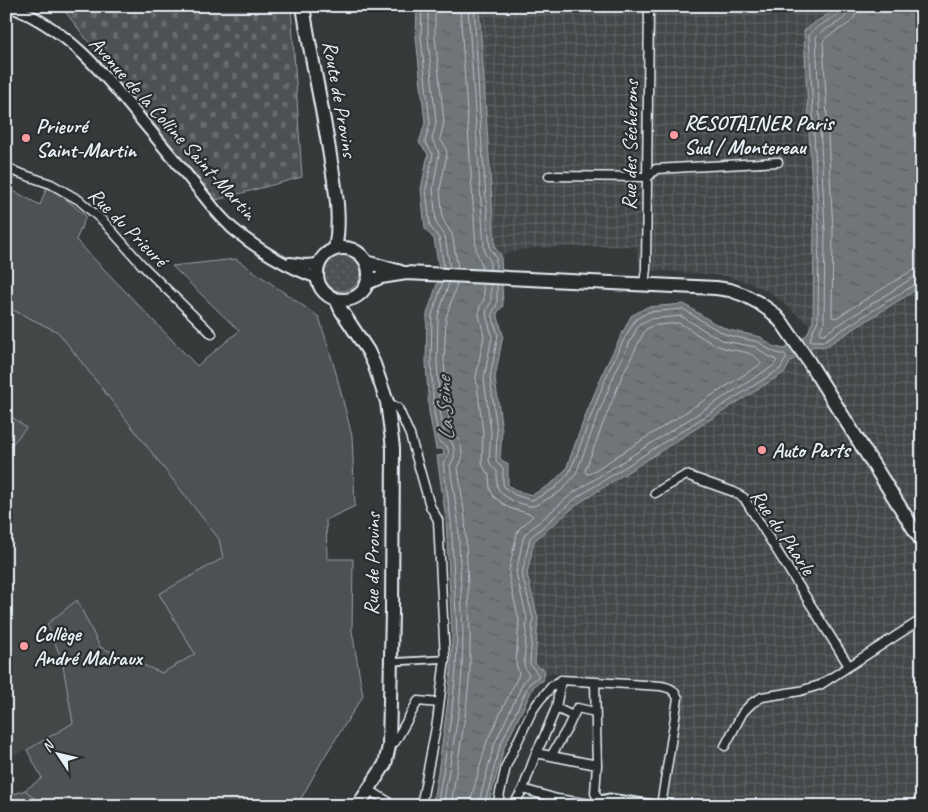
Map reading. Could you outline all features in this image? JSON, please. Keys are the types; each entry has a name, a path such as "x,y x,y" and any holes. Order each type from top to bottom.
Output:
{"main road":[{"name":"Route de Provins","path":"303,6 337,200"},
{"path":"335,249 338,234 337,200"},
{"path":"337,200 346,234 356,251 366,262 369,272 364,289 353,298 345,300 329,296 320,285 317,271 319,264 328,253 335,249 342,248 356,251"},
{"path":"366,262 406,273"},
{"path":"367,283 381,277 406,273 716,288 744,295 773,313 783,324 922,542"},
{"path":"350,324 349,309 353,298"},
{"name":"Rue de Provins","path":"336,299 374,364 387,402 393,448 389,742 385,764 358,806"},
{"path":"599,804 608,800 650,806"}],"street":[{"name":"Avenue de la Colline Saint-Martin","path":"10,6 46,25 81,51 124,99 216,211 239,234 281,261 305,274 318,278"},
{"name":"Rue des Sécherons","path":"644,284 648,177 649,6"},
{"path":"549,176 648,177 656,169 778,162"},
{"name":"Rue du Prieuré","path":"6,166 16,172 51,184 78,200 105,223 142,265 212,334"},
{"name":"Avenue de la Colline Saint-Martin","path":"281,261 305,265 319,264"},
{"path":"387,402 398,408 410,435 430,506 438,520 445,659 430,764 421,806"},
{"name":"Rue du Pharle","path":"655,493 686,475 734,492 744,498 849,666"},
{"path":"725,746 743,712 752,703 762,697 800,691 820,685 922,619"},
{"path":"390,662 445,659"},
{"path":"513,806 523,789 536,753 556,708 561,680"},
{"path":"497,806 506,766 532,711 552,686 561,680 661,686 670,688 674,692 678,698 661,806"},
{"path":"523,789 558,799 599,804 596,793 595,683"},
{"path":"389,742 395,742 418,701 439,703"},
{"path":"556,708 573,716"},
{"path":"551,756 567,729 576,708 595,712"},
{"path":"536,753 597,765"},
{"path":"369,790 386,801 385,806"}],"shaded area":[{"path":"479,6 922,6 922,806 667,806 683,702 681,694 676,687 669,683 545,673 543,668 539,668 535,663 538,618 527,574 534,541 579,503 785,372 791,361 810,349 803,338 809,331 810,325 769,292 749,283 725,276 640,269 636,246 531,248 501,255 495,248"},
{"path":"6,281 34,302 219,539 224,557 227,634 27,750 9,757 6,756"}],"green space":[{"path":"66,6 291,6 302,177 216,200 64,10"},
{"path":"6,168 16,172 10,189 6,187"},
{"path":"48,184 86,216 76,240 197,366 239,331 172,266 236,259 319,317 352,436 355,506 326,520 327,559 353,559 352,631 363,696 323,759 297,806 42,806 25,790 42,778 27,750 73,723 62,660 47,624 77,600 100,647 162,673 195,654 159,594 223,558 219,539 58,332 6,308 6,187 40,205"},
{"path":"342,253 349,254 355,259 360,265 360,279 355,285 349,290 342,291 335,290 329,285 324,279 323,272 324,265 329,259 335,254"},
{"path":"6,412 26,428 6,451"},
{"path":"25,790 42,806 6,806 6,797"}],"water":[{"name":"La Seine","path":"417,6 479,6 495,248 501,255 503,306 497,313 503,335 495,378 502,431 500,459 508,464 508,485 517,491 532,495 551,484 566,469 605,368 631,316 647,307 684,304 729,330 761,337 772,346 784,349 807,334 813,322 814,232 804,31 842,6 922,6 922,286 825,347 814,346 791,361 785,372 579,503 534,541 527,574 538,618 535,663 539,668 543,668 545,673 543,681 534,686 504,748 488,806 432,806 447,708 452,634 446,520 437,456 444,455 443,449 436,449 429,412 426,362 427,314 440,275 434,239 425,229 421,189 428,154 419,143 425,123 416,37"}],"place":[{"name":"RESOTAINER Paris Sud / Montereau","path":"674,135"},
{"name":"Prieuré Saint-Martin","path":"26,138"},
{"name":"Auto Parts","path":"762,450"},
{"name":"Collège André Malraux","path":"24,646"}]}
